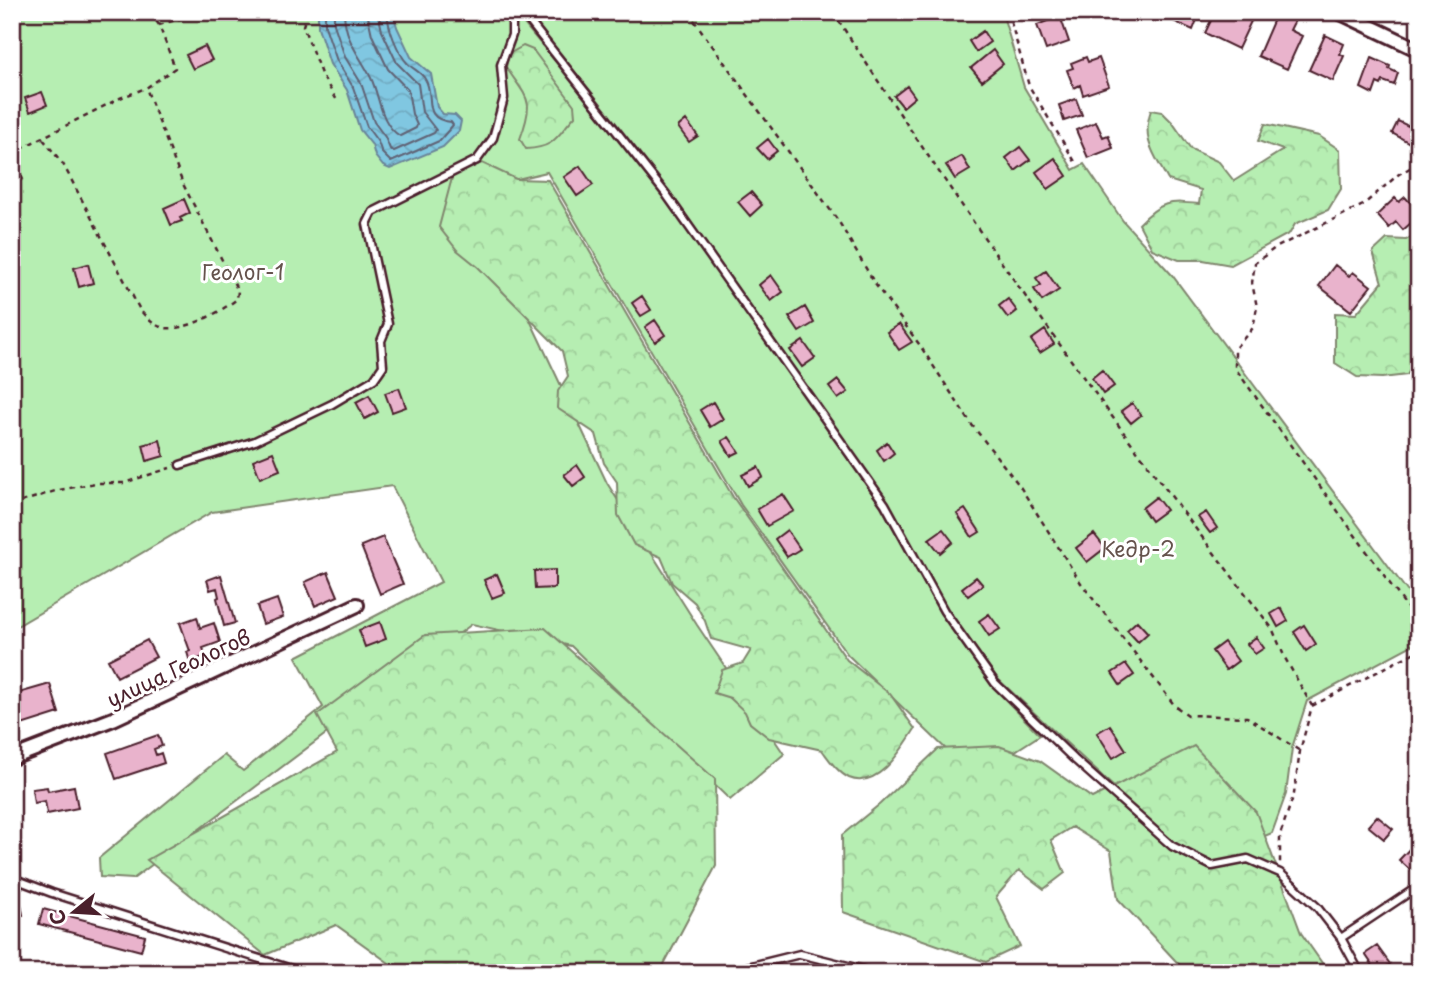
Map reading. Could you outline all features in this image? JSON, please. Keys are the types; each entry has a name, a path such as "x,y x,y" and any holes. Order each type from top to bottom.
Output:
{"street":[{"path":"1339,12 1419,50"},
{"name":"улица Геологов","path":"12,758 113,719 357,605"}],"lane":[{"path":"180,465 255,441 332,404 374,379 383,366 381,341 388,324 367,224 373,212 477,160 493,138 504,98 501,65 512,36 512,12"},
{"path":"522,12 666,194 727,279 885,505 944,611 995,683 1074,759 1172,846 1212,866 1248,859 1280,873 1317,908 1341,938 1360,973"},
{"path":"12,878 304,973"},
{"path":"1341,938 1419,886"},
{"path":"723,973 800,954 876,973"}],"path":[{"path":"12,153 120,98 146,88 175,68 159,25 149,12"},
{"path":"159,25 203,12"},
{"path":"307,12 303,26 321,74 338,102"},
{"path":"688,12 839,222 875,284 919,344 972,425 1019,485 1081,583 1175,706 1188,715 1247,717 1300,751"},
{"path":"833,12 982,237 1148,467 1272,628 1285,658 1312,706 1300,751 1294,794 1280,835 1280,873"},
{"path":"1008,12 1030,86 1077,165"},
{"path":"43,139 64,164 140,310 149,321 163,328 177,329 223,310 237,299 238,291 183,184 146,88"},
{"path":"1419,163 1399,174 1363,205 1275,248 1255,263 1252,283 1257,307 1253,328 1235,348 1235,368 1419,624"},
{"path":"12,505 55,491 95,483 124,483 180,465"},
{"path":"1312,706 1419,650"}],"green space":[{"name":"Геолог-1","path":"12,12 517,12 663,196 881,506 940,613 992,686 1040,735 975,777 848,655 741,505 547,172 462,192 505,267 607,483 697,625 784,754 730,800 571,646 472,624 133,879 100,877 99,858 224,755 243,771 323,707 296,657 441,582 392,486 212,512 12,629 12,431 19,428 12,401"},
{"name":"Кедр-2","path":"526,12 1002,12 1024,87 1073,170 1084,164 1123,221 1172,275 1419,607 1418,642 1307,701 1292,748 1286,794 1272,833 1211,858 1176,845 999,680 947,609 888,502 669,191"},
{"path":"523,46 533,50 574,105 575,116 550,143 526,149 520,139 527,116 527,100 506,67 509,54"},
{"path":"1151,110 1162,112 1191,149 1219,162 1234,181 1283,150 1258,141 1265,124 1319,136 1340,150 1341,189 1328,210 1295,224 1290,233 1231,265 1203,260 1179,260 1152,249 1139,224 1153,211 1166,204 1199,204 1201,190 1168,180 1148,138"},
{"path":"482,163 516,179 548,180 733,497 847,660 890,694 915,729 896,756 879,773 860,780 849,778 837,769 822,750 769,738 750,723 745,712 730,698 714,693 722,670 743,663 751,650 711,639 695,603 672,583 661,557 634,545 618,515 617,482 604,463 596,434 557,408 558,391 568,376 562,351 478,267 457,250 439,227 453,174"},
{"path":"1419,232 1419,355 1407,375 1357,377 1335,363 1335,313 1356,314 1382,283 1373,252 1387,239 1406,240"},
{"path":"545,628 715,779 716,866 662,968 634,973 403,973 336,925 265,955 147,860 337,752 317,715 425,635"},
{"path":"999,746 1040,761 1092,798 1194,746 1256,812 1301,933 1329,973 1187,973 1118,899 1111,851 1072,827 1051,840 1065,873 1044,889 1019,870 996,897 1020,946 986,962 843,912 842,835 880,804 938,749"}],"water":[{"path":"393,12 411,57 431,74 437,107 443,114 455,115 461,121 459,131 443,147 390,169 383,166 360,130 347,90 330,64 318,27 318,14"}],"building":[{"path":"1174,12 1200,12 1193,30 1171,20"},
{"path":"1215,12 1243,12 1253,17 1238,49 1205,33"},
{"path":"1277,12 1297,16 1290,30 1302,36 1287,69 1258,56"},
{"path":"1060,16 1069,42 1046,50 1037,25"},
{"path":"983,31 990,42 976,52 969,41"},
{"path":"1325,35 1344,44 1340,54 1344,56 1333,81 1309,70"},
{"path":"205,46 212,60 193,69 186,55"},
{"path":"993,50 1003,64 982,81 971,68"},
{"path":"1086,57 1088,62 1099,58 1109,86 1083,95 1080,85 1074,88 1067,70 1073,68 1071,63"},
{"path":"1372,58 1398,73 1394,85 1383,81 1381,85 1377,83 1373,94 1361,88"},
{"path":"907,86 915,97 903,107 894,96"},
{"path":"42,92 47,105 30,112 25,98"},
{"path":"1076,99 1082,115 1064,121 1059,105"},
{"path":"1418,114 1419,148 1392,133 1398,121 1408,126"},
{"path":"686,120 698,136 689,142 678,127"},
{"path":"1096,122 1103,137 1108,135 1113,148 1088,158 1076,130"},
{"path":"768,139 777,151 767,159 757,148"},
{"path":"1020,147 1030,160 1015,171 1006,158"},
{"path":"962,156 970,170 955,179 946,165"},
{"path":"1055,158 1067,176 1048,189 1036,172"},
{"path":"15,162 23,179 12,184 12,163"},
{"path":"580,166 593,185 577,196 564,177"},
{"path":"751,192 762,205 750,216 738,202"},
{"path":"1405,197 1419,212 1419,216 1403,230 1396,222 1389,228 1377,215 1395,198 1399,202"},
{"path":"184,199 190,213 180,218 182,221 171,225 164,208"},
{"path":"88,264 93,283 79,287 74,268"},
{"path":"1335,265 1349,276 1353,272 1371,286 1351,311 1319,286"},
{"path":"1046,271 1059,290 1042,301 1034,289 1041,285 1036,278"},
{"path":"771,275 783,292 771,301 759,285"},
{"path":"642,296 651,310 641,316 632,303"},
{"path":"1008,299 1017,311 1008,318 999,306"},
{"path":"805,307 814,323 799,332 789,317"},
{"path":"655,320 665,335 655,342 645,327"},
{"path":"899,324 912,342 899,350 887,332"},
{"path":"1045,330 1054,344 1040,353 1031,340"},
{"path":"803,341 815,358 802,367 790,350"},
{"path":"1102,370 1114,386 1103,394 1092,378"},
{"path":"838,380 848,392 838,399 829,387"},
{"path":"399,388 406,407 392,412 385,393"},
{"path":"369,395 378,412 365,419 356,402"},
{"path":"713,402 723,419 710,427 700,410"},
{"path":"1132,403 1141,415 1131,423 1121,411"},
{"path":"729,437 739,452 731,456 722,441"},
{"path":"160,440 164,456 147,461 143,445"},
{"path":"887,442 894,453 884,461 877,450"},
{"path":"273,452 280,470 260,478 253,460"},
{"path":"577,465 585,477 573,486 564,475"},
{"path":"758,467 763,477 748,486 742,475"},
{"path":"783,494 794,511 767,526 757,509"},
{"path":"1156,497 1166,510 1151,521 1142,508"},
{"path":"965,509 980,532 972,537 957,514"},
{"path":"1206,512 1217,528 1210,533 1198,517"},
{"path":"943,529 953,542 940,553 929,539"},
{"path":"787,530 800,549 787,557 775,539"},
{"path":"1094,534 1105,548 1087,562 1076,548"},
{"path":"383,537 403,584 380,594 361,546"},
{"path":"555,570 555,588 535,589 534,571"},
{"path":"328,572 338,596 315,606 305,582"},
{"path":"497,574 505,593 492,598 484,580"},
{"path":"221,575 235,623 224,626 217,588 210,590 207,580"},
{"path":"976,577 983,585 968,596 962,588"},
{"path":"277,599 283,617 263,624 257,606"},
{"path":"1281,608 1288,621 1278,627 1271,614"},
{"path":"989,614 1000,629 989,636 979,621"},
{"path":"197,617 200,628 214,623 220,642 203,648 206,656 190,662 187,652 190,651 180,623"},
{"path":"1137,621 1148,633 1138,642 1127,630"},
{"path":"380,622 386,639 365,647 359,630"},
{"path":"1304,625 1316,644 1306,651 1294,632"},
{"path":"1256,637 1264,648 1255,654 1247,644"},
{"path":"147,640 156,657 117,677 108,660"},
{"path":"1224,642 1238,661 1226,670 1212,651"},
{"path":"1126,664 1134,675 1120,685 1112,673"},
{"path":"50,684 59,713 12,730 12,695"},
{"path":"1110,725 1126,750 1113,758 1097,733"},
{"path":"158,735 162,746 154,749 156,755 161,753 164,763 116,779 107,753"},
{"path":"74,786 78,808 47,814 45,801 34,803 32,789 47,787 48,791"},
{"path":"1377,816 1393,829 1384,839 1368,826"},
{"path":"1416,842 1419,845 1419,872 1416,875 1399,860"},
{"path":"18,888 23,915 12,917 12,889"},
{"path":"43,909 145,936 141,951 39,924"},
{"path":"1377,946 1390,964 1378,973 1365,954"}]}
